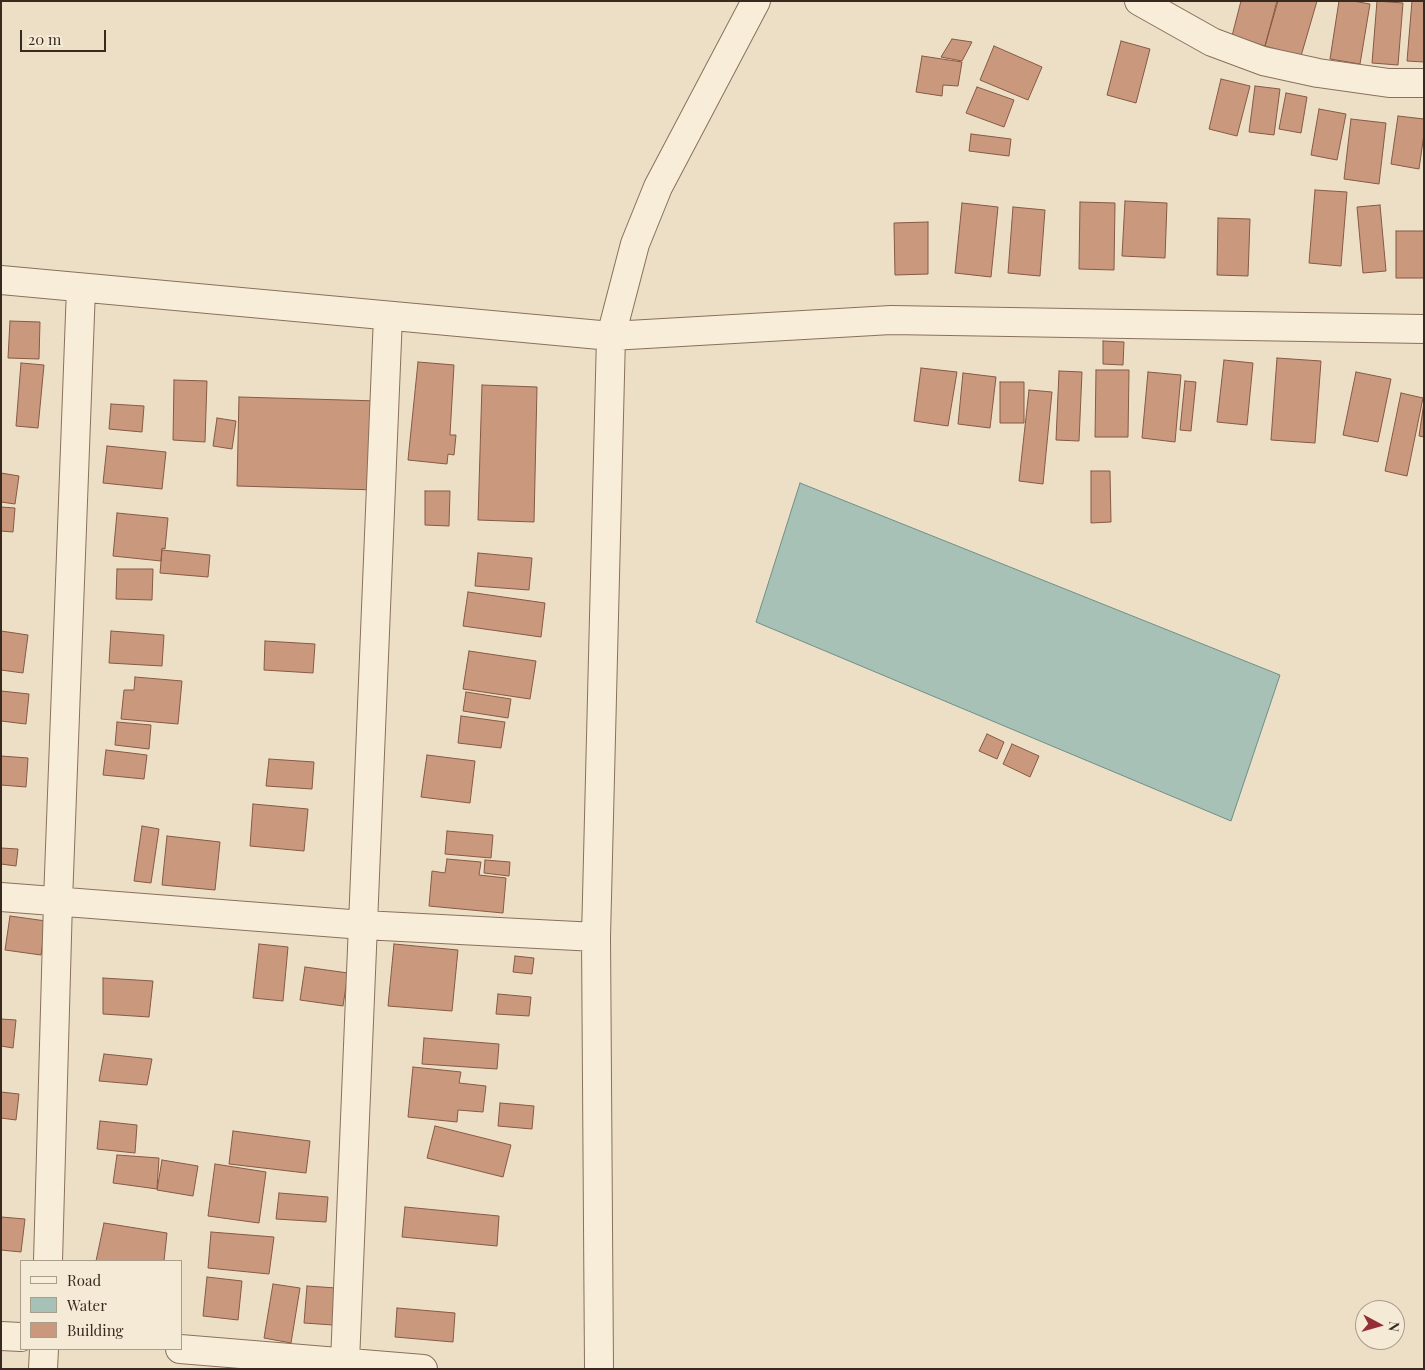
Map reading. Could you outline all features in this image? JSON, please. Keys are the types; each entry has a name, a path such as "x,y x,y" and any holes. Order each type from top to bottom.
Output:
{"street":[{"path":"599,1369 596,937 611,336 635,244 658,187 756,1"},
{"path":"1139,1 1212,42 1263,61 1318,73 1389,83 1424,84"},
{"path":"1,280 611,336 891,320 1424,329"},
{"path":"48,1260 58,900 81,288"},
{"path":"345,1362 388,316"},
{"path":"1,897 364,925 596,937"},
{"path":"1,1336 20,1337"},
{"path":"182,1349 423,1369"},
{"path":"43,1369 44,1350"}],"water":[{"path":"800,483 1280,675 1231,821 756,622"}],"building":[{"path":"1241,1 1277,1 1265,46 1232,36"},
{"path":"1278,1 1317,1 1301,56 1265,46"},
{"path":"1339,1 1370,4 1360,64 1330,59"},
{"path":"1377,1 1403,3 1398,65 1372,63"},
{"path":"1412,1 1424,1 1424,62 1407,61"},
{"path":"952,39 972,42 962,61 941,57"},
{"path":"1121,41 1150,49 1136,103 1107,95"},
{"path":"994,46 1042,67 1028,100 980,80"},
{"path":"922,56 962,62 958,86 943,85 942,96 916,92"},
{"path":"1221,79 1250,86 1237,136 1209,129"},
{"path":"1255,86 1280,89 1274,135 1249,132"},
{"path":"977,87 1014,100 1004,127 966,113"},
{"path":"1286,93 1307,97 1301,133 1279,129"},
{"path":"1319,109 1346,114 1337,160 1311,155"},
{"path":"1398,116 1424,119 1419,169 1391,164"},
{"path":"1351,119 1386,123 1379,184 1344,179"},
{"path":"971,134 1011,139 1009,156 969,151"},
{"path":"1315,190 1347,192 1341,266 1309,263"},
{"path":"1125,201 1167,203 1165,258 1122,256"},
{"path":"1080,202 1115,203 1114,270 1079,269"},
{"path":"962,203 998,207 991,277 955,273"},
{"path":"1380,205 1386,271 1363,273 1357,207"},
{"path":"1013,207 1045,210 1040,276 1008,273"},
{"path":"1218,218 1250,219 1248,276 1217,275"},
{"path":"928,222 928,274 895,275 894,223"},
{"path":"1396,231 1424,231 1424,278 1396,278"},
{"path":"10,321 40,322 39,359 8,358"},
{"path":"1103,341 1124,342 1123,365 1103,364"},
{"path":"1277,358 1321,361 1315,443 1271,440"},
{"path":"1224,360 1253,363 1247,425 1217,422"},
{"path":"418,362 454,365 450,435 456,435 454,455 448,454 447,464 408,460"},
{"path":"21,363 44,365 38,428 16,426"},
{"path":"921,368 957,372 948,426 914,421"},
{"path":"1096,370 1129,370 1128,437 1095,437"},
{"path":"1059,371 1082,372 1079,441 1056,440"},
{"path":"1148,372 1181,375 1175,442 1142,438"},
{"path":"1356,372 1391,379 1378,442 1343,435"},
{"path":"963,373 996,377 990,428 958,424"},
{"path":"174,380 207,381 205,442 173,440"},
{"path":"1185,381 1196,382 1191,431 1180,430"},
{"path":"1000,382 1024,382 1024,423 1000,423"},
{"path":"482,385 537,387 534,522 478,520"},
{"path":"1029,390 1052,392 1043,484 1019,481"},
{"path":"1401,393 1423,398 1407,476 1385,471"},
{"path":"239,397 379,401 376,490 237,486"},
{"path":"1424,402 1424,437 1419,436"},
{"path":"111,404 144,406 142,432 109,429"},
{"path":"217,418 236,421 232,449 213,446"},
{"path":"107,446 166,452 162,489 103,483"},
{"path":"1091,471 1110,471 1111,522 1091,523"},
{"path":"1,473 19,476 15,504 1,502"},
{"path":"425,491 450,491 449,526 425,525"},
{"path":"1,507 15,508 13,532 1,531"},
{"path":"117,513 168,518 165,549 162,548 161,561 113,556"},
{"path":"162,550 210,555 208,577 160,573"},
{"path":"478,553 532,558 529,590 475,586"},
{"path":"117,569 153,569 152,600 116,599"},
{"path":"468,592 545,603 541,637 463,626"},
{"path":"1,631 28,635 23,673 1,670"},
{"path":"111,631 164,635 162,666 109,663"},
{"path":"265,641 315,644 313,673 264,670"},
{"path":"469,651 536,661 530,699 463,689"},
{"path":"135,677 182,681 178,724 121,719 124,690 134,690"},
{"path":"1,691 29,694 26,724 1,721"},
{"path":"466,692 511,699 508,718 463,711"},
{"path":"461,716 505,722 501,748 458,743"},
{"path":"117,722 151,725 149,749 115,745"},
{"path":"987,734 1004,742 997,759 979,751"},
{"path":"1012,744 1039,756 1030,777 1003,764"},
{"path":"106,750 147,755 144,779 103,775"},
{"path":"427,755 475,761 470,803 421,797"},
{"path":"1,756 28,758 26,787 1,785"},
{"path":"269,759 314,762 312,789 266,786"},
{"path":"253,804 308,809 304,851 250,846"},
{"path":"142,826 159,829 151,883 134,881"},
{"path":"447,831 493,835 491,858 445,854"},
{"path":"167,836 220,842 215,890 162,885"},
{"path":"1,848 18,849 16,866 1,864"},
{"path":"447,859 481,862 479,875 506,878 503,913 429,906 432,871 445,873"},
{"path":"485,860 510,862 509,876 484,873"},
{"path":"10,916 46,921 41,955 5,950"},
{"path":"259,944 288,947 283,1001 253,998"},
{"path":"394,944 458,950 452,1011 388,1006"},
{"path":"515,956 534,958 532,974 513,972"},
{"path":"305,967 348,973 343,1006 300,1000"},
{"path":"103,978 153,981 149,1017 103,1014"},
{"path":"498,994 531,997 529,1016 496,1014"},
{"path":"1,1019 16,1020 13,1048 1,1046"},
{"path":"424,1038 499,1044 497,1069 422,1064"},
{"path":"104,1054 152,1059 147,1085 99,1081"},
{"path":"413,1067 461,1072 459,1083 486,1086 483,1112 458,1110 457,1122 408,1117"},
{"path":"1,1092 19,1094 16,1120 1,1118"},
{"path":"500,1103 534,1106 532,1129 498,1126"},
{"path":"100,1121 137,1125 135,1153 97,1149"},
{"path":"435,1126 511,1145 503,1177 427,1158"},
{"path":"233,1131 310,1141 306,1173 229,1164"},
{"path":"117,1155 159,1158 157,1189 113,1183"},
{"path":"162,1160 198,1166 193,1196 157,1190"},
{"path":"215,1164 266,1172 259,1223 208,1216"},
{"path":"279,1193 328,1197 326,1222 276,1219"},
{"path":"405,1207 499,1216 497,1246 402,1237"},
{"path":"1,1217 25,1219 21,1252 1,1250"},
{"path":"104,1223 167,1233 164,1260 96,1260"},
{"path":"211,1232 274,1237 269,1274 208,1268"},
{"path":"207,1277 242,1281 238,1320 203,1316"},
{"path":"273,1284 300,1288 291,1343 264,1338"},
{"path":"307,1286 336,1288 333,1325 304,1323"},
{"path":"397,1308 455,1313 453,1342 395,1337"}]}
